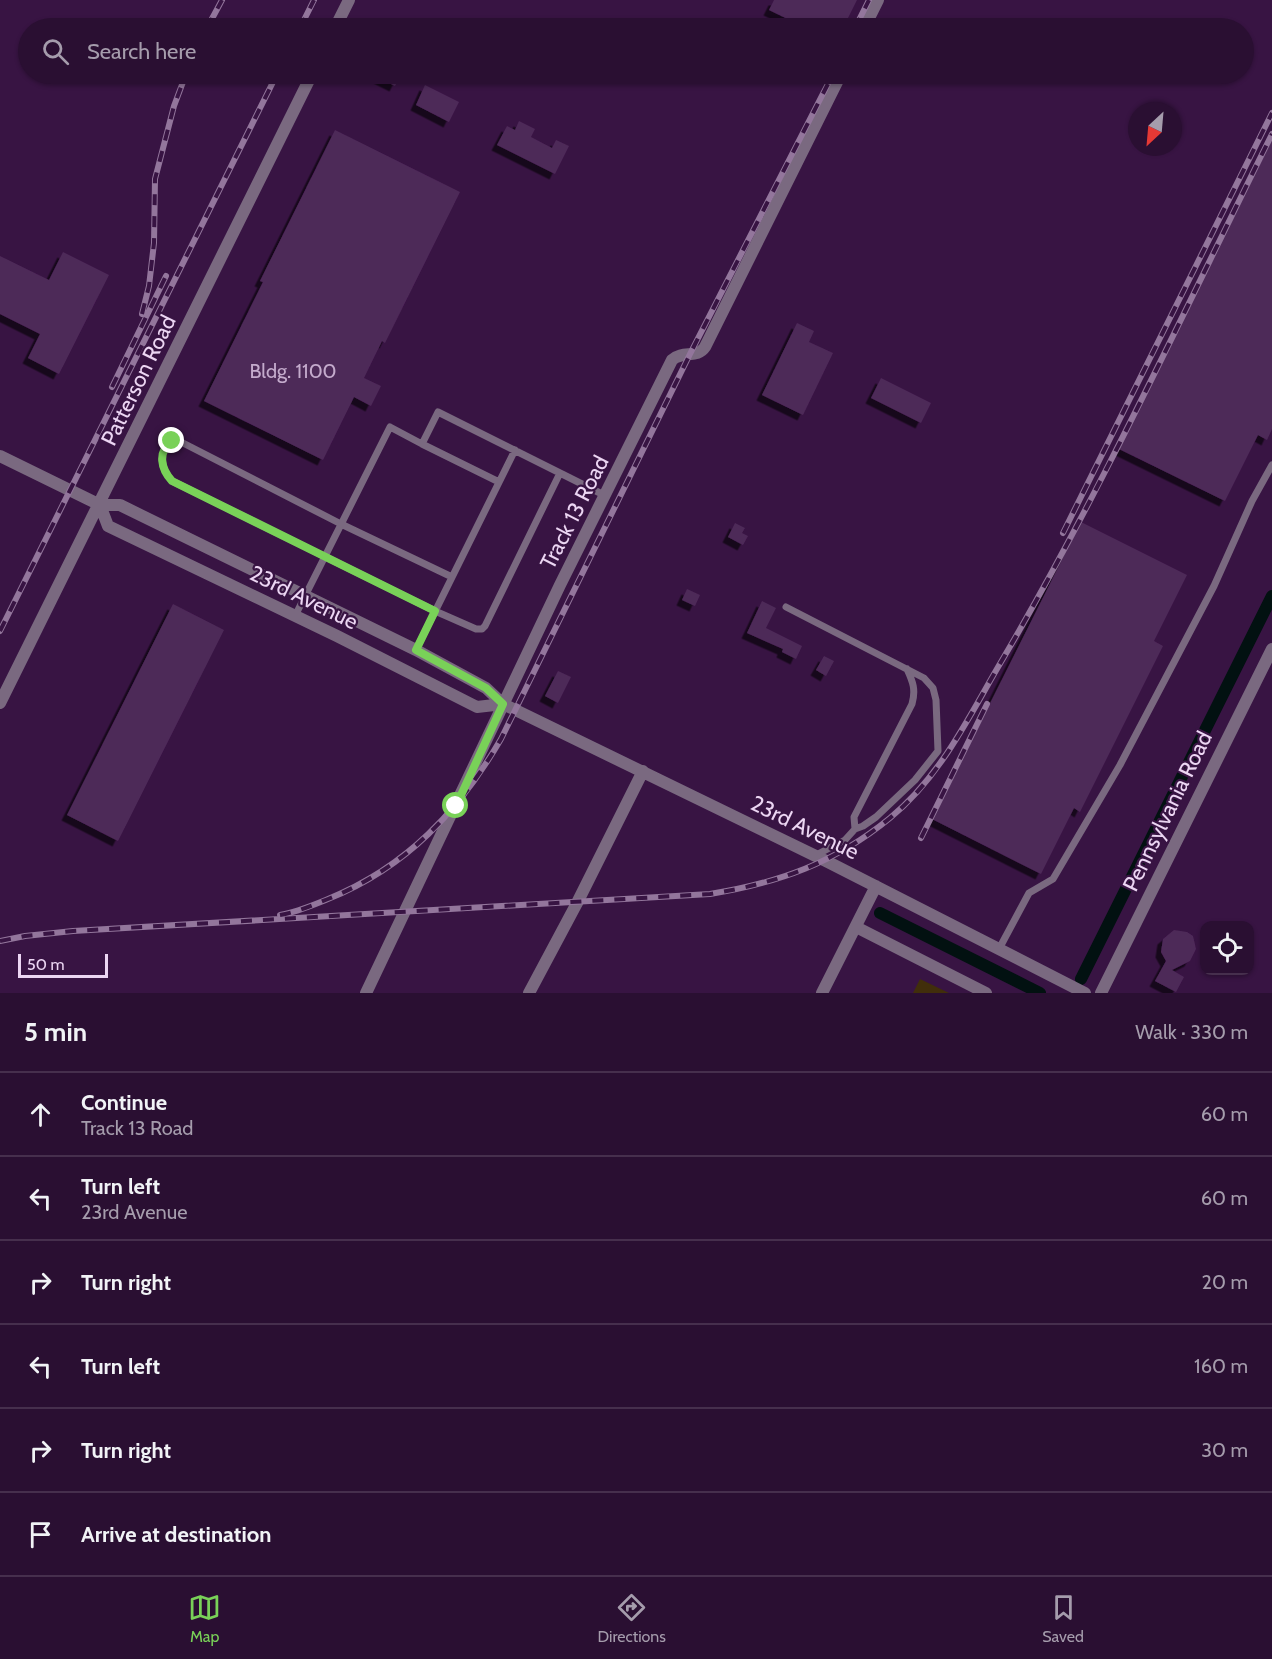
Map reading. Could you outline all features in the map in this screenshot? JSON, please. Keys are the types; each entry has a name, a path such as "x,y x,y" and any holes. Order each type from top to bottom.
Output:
{"street":[{"path":"340,18 349,0"},
{"path":"869,18 878,0"},
{"name":"Patterson Road","path":"0,703 307,84"},
{"name":"Track 13 Road","path":"366,993 503,704 672,360 684,354 701,353 836,84"},
{"name":"23rd Avenue","path":"0,456 100,505 120,506 416,650 486,688 503,704 816,855 1085,993"},
{"name":"23rd Avenue","path":"100,505 108,526 477,707 503,704"},
{"name":"Pennsylvania Road","path":"1101,993 1272,649"},
{"path":"529,993 578,903 643,771"},
{"path":"822,993 876,886"},
{"path":"856,927 986,993"}],"lane":[{"path":"422,444 438,412 606,496"},
{"path":"295,616 390,427 499,482"},
{"path":"452,578 340,525 183,443 172,441 167,445 161,464 165,474 172,481 435,611 470,627 482,629 560,473"},
{"path":"416,650 515,450"},
{"path":"999,949 1029,892 1053,879 1120,765 1214,586 1252,501 1272,465"},
{"path":"786,607 924,678 933,688 936,700 938,751 915,780 891,804 863,826 855,828 845,840 816,855"},
{"path":"855,828 854,817 912,704 915,693 907,669"}],"shaded area":[{"path":"920,979 949,993 913,993"}],"building":[{"path":"774,0 857,0 848,18 785,18 769,10"},
{"path":"425,85 459,102 449,122 416,105"},
{"path":"519,121 535,129 531,137 552,148 556,140 569,146 555,174 497,145 507,126 515,130"},
{"path":"335,130 460,192 385,343 382,341 364,378 381,386 371,406 354,397 323,460 204,401 263,282 260,281"},
{"path":"1272,140 1272,429 1267,440 1258,435 1225,501 1119,449"},
{"path":"63,252 109,275 59,374 28,358 40,334 0,314 0,256 49,280"},
{"path":"797,323 814,331 809,342 833,353 803,415 762,395"},
{"path":"881,378 931,403 921,423 871,398"},
{"path":"1081,522 1187,575 1154,641 1163,646 1080,812 1074,808 1041,874 932,819"},
{"path":"735,523 745,528 742,533 748,536 743,545 728,537"},
{"path":"687,589 700,595 695,606 682,600"},
{"path":"762,601 776,608 766,628 802,646 796,659 782,652 783,649 747,633"},
{"path":"173,604 224,630 118,841 67,815"},
{"path":"824,656 834,661 826,676 816,670"},
{"path":"558,671 571,677 558,703 545,696"},
{"path":"1174,930 1187,932 1193,936 1196,949 1190,961 1172,970 1184,977 1176,992 1155,981 1166,961 1161,952 1163,939"}],"waterway":[{"path":"1081,979 1272,596"},
{"path":"880,913 1040,993"}],"railway":[{"path":"212,18 222,0"},
{"path":"305,18 314,0"},
{"path":"860,18 869,0"},
{"path":"142,314 149,286 154,243 155,179 174,106 182,84"},
{"path":"0,631 272,84"},
{"path":"280,915 328,899 382,871 428,834 449,813 485,765 501,739 690,354 828,84"},
{"path":"1063,533 1272,113"},
{"path":"0,941 73,931 710,894 759,884 805,869 869,834 908,802 924,784 965,725 1073,533 1272,134"},
{"path":"112,387 166,276"},
{"path":"921,838 987,704"}],"route":[{"path":"172,441 167,445 161,464 165,474 172,481 435,611 416,650 486,688 503,704 456,806"}]}
